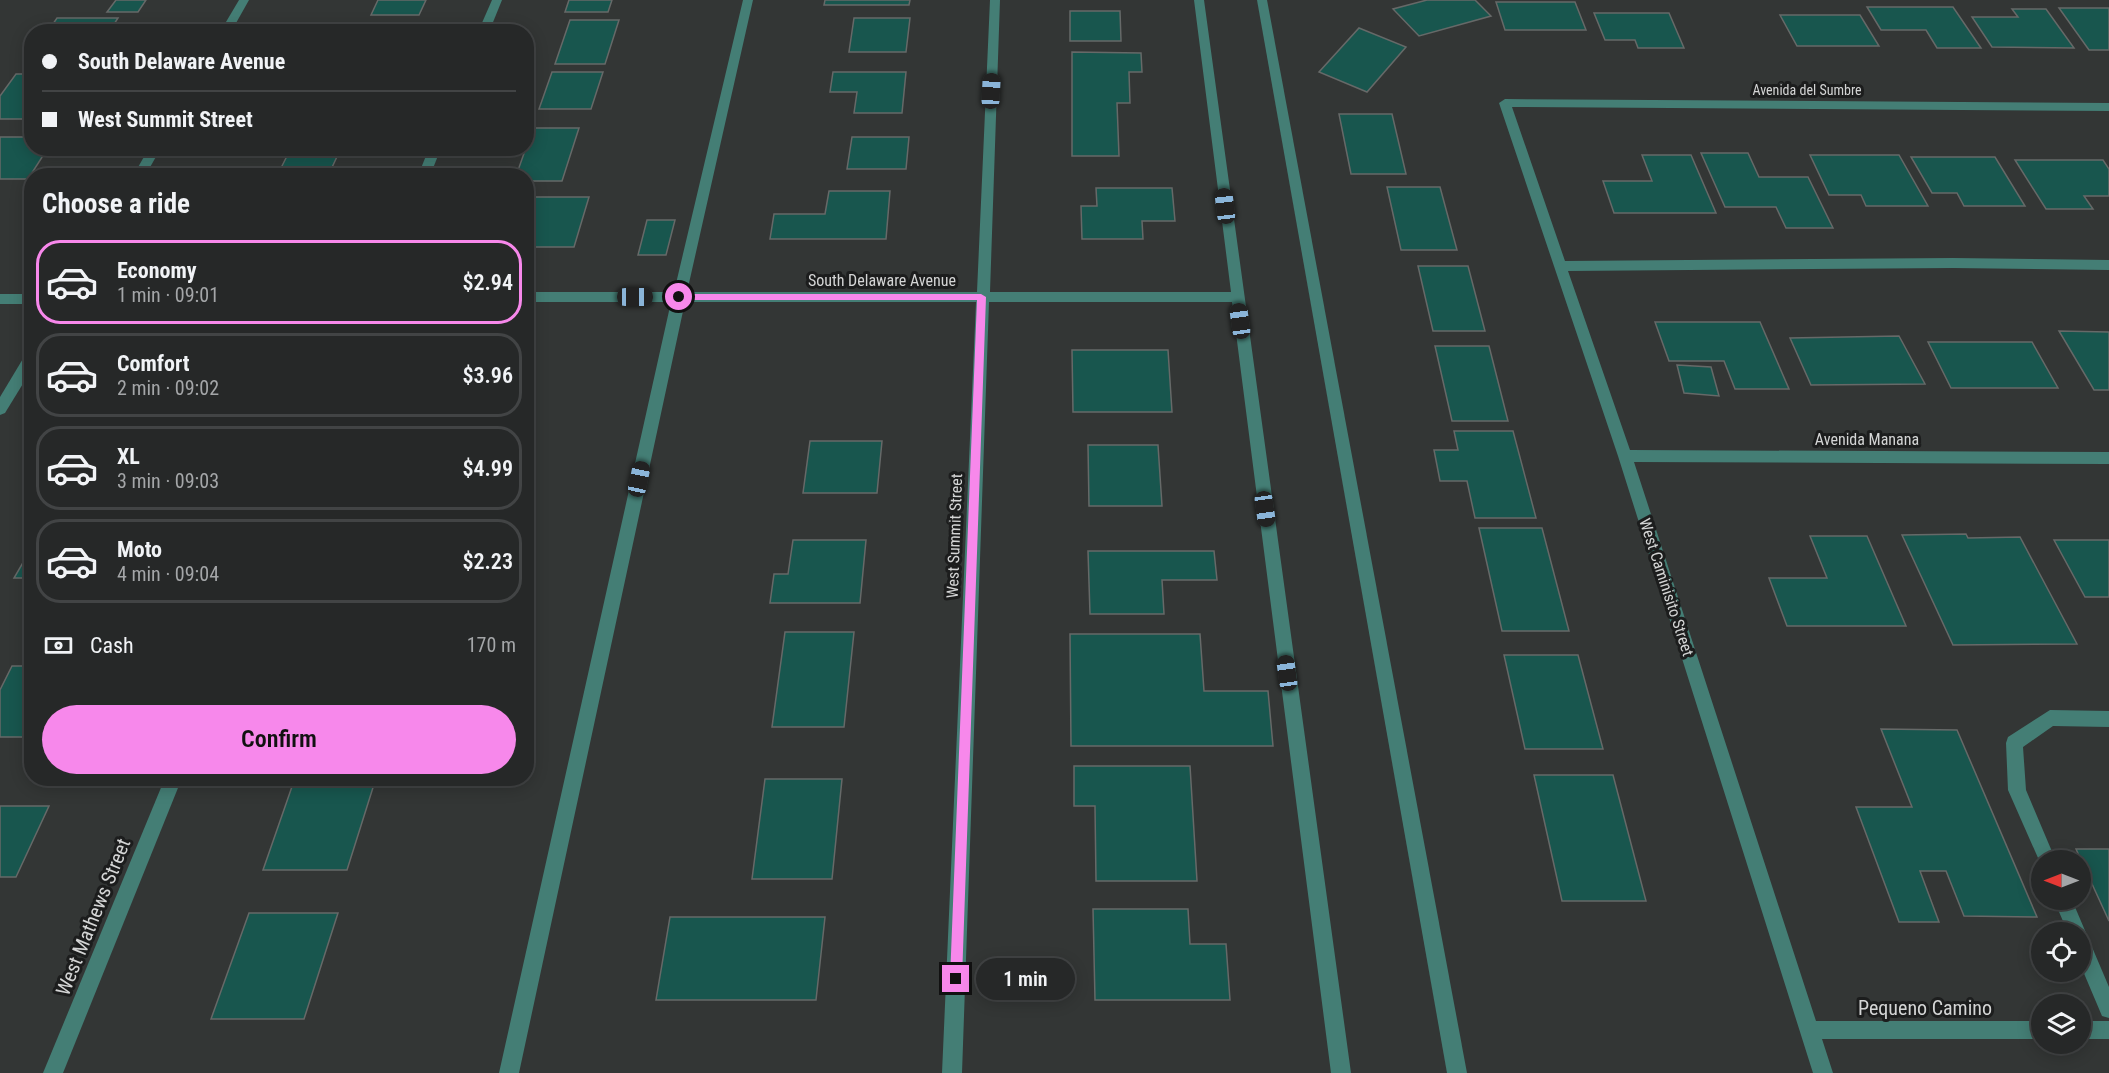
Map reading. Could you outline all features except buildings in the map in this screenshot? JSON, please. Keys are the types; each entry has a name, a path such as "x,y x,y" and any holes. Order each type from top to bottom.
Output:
{"street":[{"path":"230,24 244,0"},
{"path":"486,24 497,0"},
{"path":"509,1073 679,297 748,0"},
{"name":"West Summit Street","path":"952,1073 981,297 995,0"},
{"path":"1200,0 1237,297 1341,1073"},
{"path":"1262,0 1457,1073"},
{"name":"Avenida del Sumbre","path":"1505,103 2109,107"},
{"name":"West Caminisito Street","path":"1505,103 1625,456 1823,1073"},
{"path":"1561,266 1953,263 2109,265"},
{"name":"South Delaware Avenue","path":"534,297 1237,297"},
{"path":"0,299 24,299"},
{"path":"0,409 24,369"},
{"name":"Avenida Manana","path":"1625,456 2109,458"},
{"path":"2042,850 2017,790 2014,743 2050,718 2109,719"},
{"name":"West Mathews Street","path":"53,1073 171,786"},
{"path":"2091,967 2109,1009"},
{"name":"Pequeno Camino","path":"1808,1030 2031,1030"},
{"path":"2091,1030 2109,1030"}],"route":[{"path":"679,297 981,297 956,979"}]}
